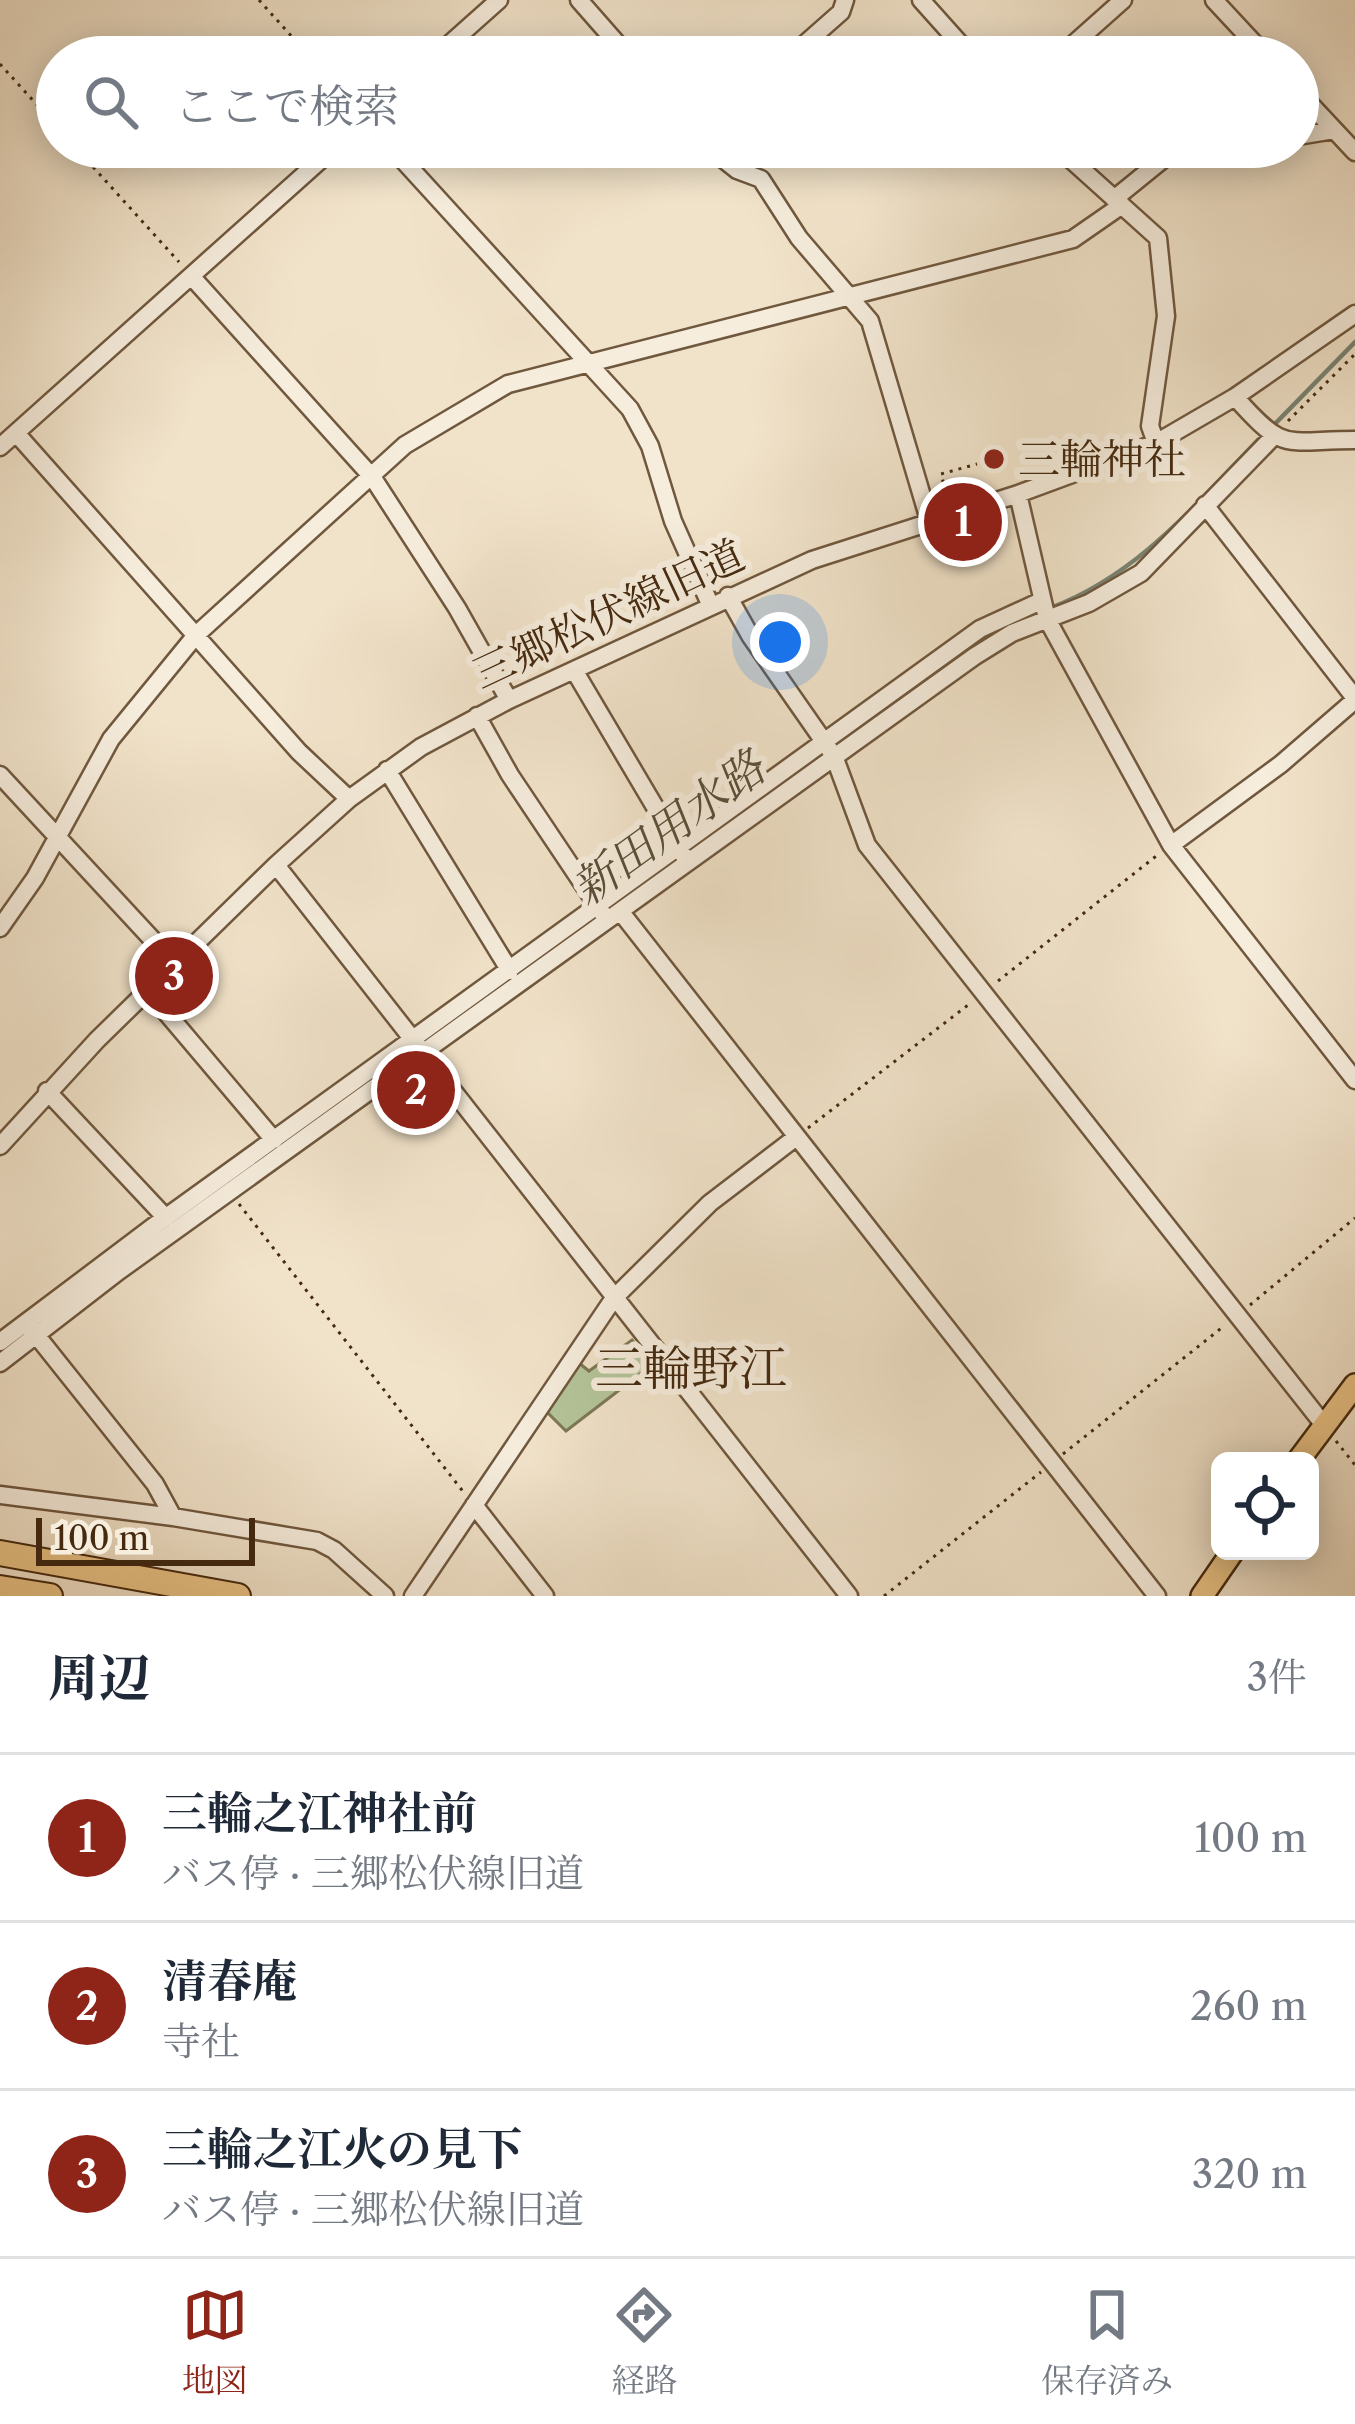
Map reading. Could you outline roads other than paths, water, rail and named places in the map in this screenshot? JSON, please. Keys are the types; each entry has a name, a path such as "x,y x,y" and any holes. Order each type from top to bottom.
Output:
{"highway":[{"path":"0,1553 238,1596"},
{"path":"0,1588 50,1596"}],"main road":[{"path":"1304,1452 1355,1385"},
{"path":"1202,1596 1227,1560"}],"street":[{"path":"459,36 499,0"},
{"path":"579,0 611,36"},
{"path":"814,36 841,12 845,0"},
{"path":"921,0 953,36"},
{"path":"1083,36 1123,0"},
{"path":"1214,0 1247,36"},
{"path":"1319,110 1342,131 1355,152"},
{"path":"0,447 312,168"},
{"path":"411,168 630,410 650,446 673,521 710,604"},
{"path":"734,168 760,179 799,238 870,321 930,523"},
{"path":"1080,168 1158,238 1166,316 1150,426 1156,443"},
{"path":"0,928 35,878 111,739 196,634 405,446 508,384 1073,238 1153,168"},
{"path":"192,277 373,478 457,608 509,700"},
{"name":"三郷松伏線旧道","path":"0,1146 47,1091 276,865 387,770 509,700 812,560 1018,494 1156,443 1235,398 1355,314"},
{"path":"1235,398 1267,432 1285,442 1355,440"},
{"path":"0,1363 30,1328 166,1218 608,912 829,749 980,629 1044,610 1089,603 1126,583 1205,505 1267,432"},
{"path":"16,433 298,752 349,800"},
{"path":"1018,494 1044,610 1171,845 1355,1080"},
{"path":"1171,845 1281,764 1355,699 1205,505"},
{"path":"728,596 829,749 867,845 1324,1425"},
{"path":"574,670 683,855"},
{"path":"477,716 510,775 608,912 795,1138 1157,1596"},
{"path":"387,770 510,970"},
{"path":"0,775 175,964"},
{"path":"276,865 849,1596"},
{"path":"0,1342 30,1328 230,1192 510,970 608,912"},
{"path":"148,991 274,1140"},
{"path":"47,1091 166,1218"},
{"path":"413,1596 614,1298 710,1204 795,1138"},
{"path":"30,1328 155,1484 173,1517"},
{"path":"0,1495 317,1541 334,1550 385,1596"},
{"path":"474,1505 545,1596"}],"waterway":[{"name":"新田用水路","path":"1271,428 1355,342"},
{"name":"新田用水路","path":"1050,608 1137,558 1258,440"},
{"name":"新田用水路","path":"979,639 1040,612"},
{"name":"新田用水路","path":"284,1142 581,928"}],"place":[{"name":"三輪神社","path":"994,459"},
{"name":"三輪之江神社前","path":"963,522"},
{"name":"三輪之江火の見下","path":"174,976"},
{"name":"清春庵","path":"416,1090"}],"district":[{"name":"三輪野江","path":"691,1368"}]}
